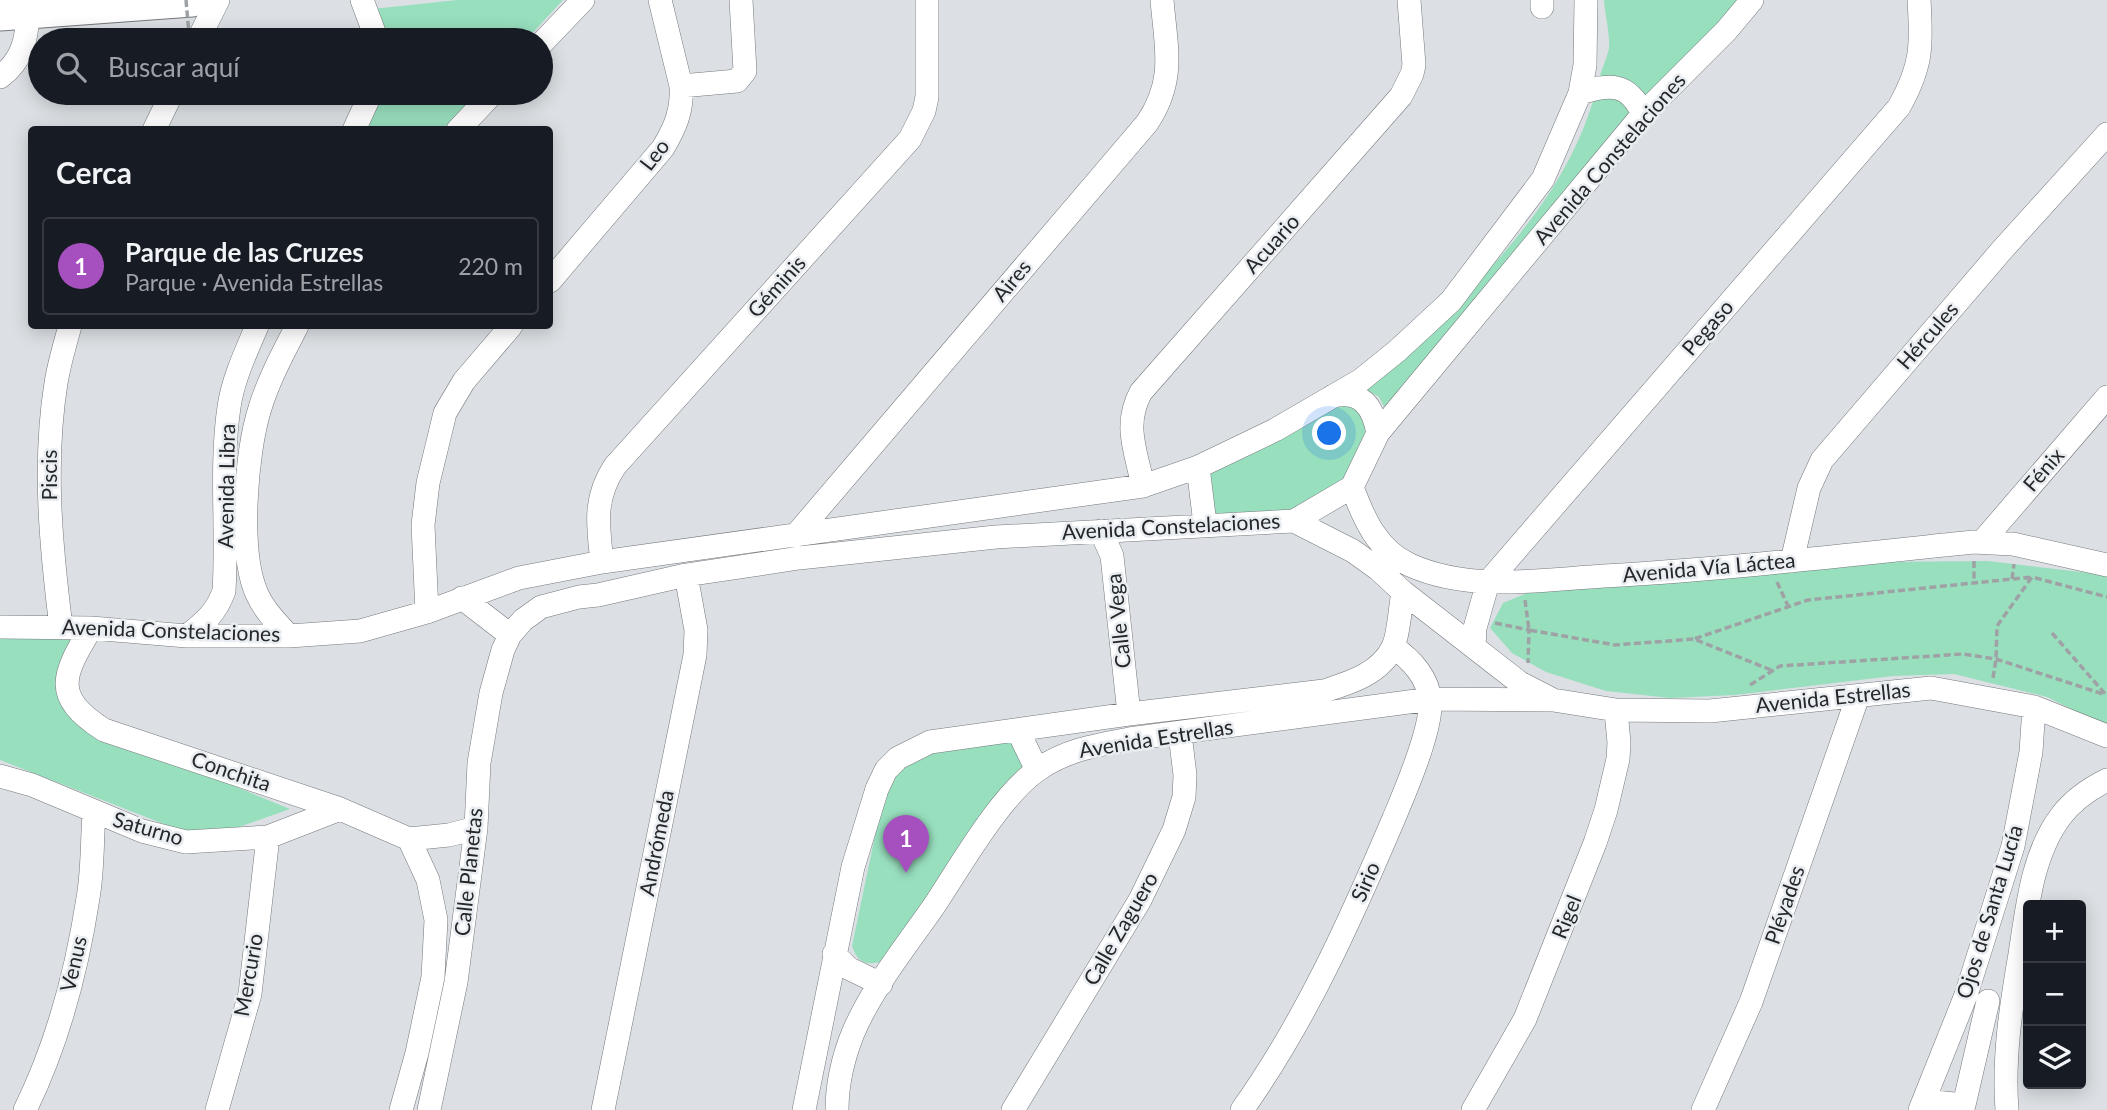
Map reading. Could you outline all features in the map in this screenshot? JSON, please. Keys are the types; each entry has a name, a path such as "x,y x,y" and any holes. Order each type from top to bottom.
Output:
{"highway":[{"path":"14,13 192,0"}],"street":[{"path":"200,28 218,0"},
{"path":"362,0 372,28"},
{"path":"553,31 583,0"},
{"name":"Leo","path":"553,277 663,148 674,129 682,100 681,86 660,0"},
{"path":"681,86 737,81 746,71 741,0"},
{"name":"Géminis","path":"602,562 598,502 615,466 910,139 924,111 927,97 927,0"},
{"name":"Aires","path":"795,536 1147,123 1162,97 1166,81 1162,0"},
{"name":"Acuario","path":"1143,485 1130,428 1135,403 1141,392 1401,96 1414,65 1409,0"},
{"name":"Avenida Constelaciones","path":"0,627 91,628 187,636 289,636 360,631 427,612 519,578 602,562 1143,485 1198,467 1275,430 1362,380 1451,301 1543,179 1580,93 1585,65 1586,0"},
{"name":"Avenida Constelaciones","path":"510,635 523,620 541,607 686,575 799,558 996,537 1294,521 1352,487 1378,433 1643,114 1726,31 1752,0"},
{"name":"Pegaso","path":"1474,647 1475,628 1488,582 1899,107 1918,65 1922,42 1919,0"},
{"path":"0,77 14,66 23,51 27,33 14,13"},
{"path":"1580,93 1602,86 1619,87 1634,98 1643,114"},
{"path":"156,126 166,105"},
{"path":"357,126 366,105"},
{"path":"462,126 482,105"},
{"name":"Hércules","path":"1781,562 1822,460 2002,250 2107,134"},
{"name":"Piscis","path":"61,627 50,515 51,436 56,382 69,329"},
{"name":"Avenida Libra","path":"187,636 218,608 224,591 224,461 229,405 236,377 256,329"},
{"name":"Avenida Libra","path":"289,636 272,619 251,578 247,556 247,502 259,412 268,385 296,329"},
{"path":"427,612 423,525 428,483 445,413 459,388 508,329"},
{"path":"1333,396 1355,396 1370,407 1378,433"},
{"name":"Fénix","path":"1979,555 2107,397"},
{"path":"1198,467 1205,524"},
{"name":"Avenida Vía Láctea","path":"1352,487 1365,521 1389,551 1408,564 1439,576 1488,582 1715,570 1781,562 1979,555 2012,544 2107,565"},
{"path":"1294,521 1353,551 1474,647"},
{"name":"Calle Vega","path":"1101,531 1112,556 1129,714"},
{"name":"Andrómeda","path":"603,1110 695,655 696,630 686,575"},
{"path":"1403,592 1393,647 1416,665 1431,699"},
{"path":"462,598 510,635"},
{"name":"Conchita","path":"91,628 73,658 67,690 72,704 85,718 104,730 340,809 409,839 449,835 476,828"},
{"name":"Calle Planetas","path":"429,1110 456,982 476,828 479,764 491,693 498,662 510,635"},
{"name":"Avenida Estrellas","path":"804,1110 853,867 877,789 886,770 898,758 930,742 1129,714 1324,691 1365,675 1378,665 1393,647"},
{"name":"Avenida Estrellas","path":"1474,647 1520,683 1553,700"},
{"name":"Avenida Estrellas","path":"837,1110 837,1088 854,1030 881,984 1006,800 1037,770 1061,756 1092,746 1431,699 1553,700 1616,710 1710,711 1931,688 2034,707 2107,736"},
{"name":"Pléyades","path":"1703,1110 1751,1003 1858,696"},
{"name":"Sirio","path":"1242,1110 1270,1071 1333,958 1410,780 1430,713 1431,699"},
{"name":"Ojos de Santa Lucía","path":"1922,1106 1966,995 2013,846 2031,752 2034,707"},
{"name":"Rigel","path":"1473,1110 1525,1019 1595,844 1618,759 1616,710"},
{"path":"1017,731 1037,770"},
{"name":"Calle Zaguero","path":"1013,1110 1140,900 1174,830 1184,797 1185,775 1180,734"},
{"name":"Saturno","path":"0,776 32,785 142,831 186,842 268,837 340,809"},
{"name":"Ojos de Santa Lucía","path":"2007,1110 1999,1004 2048,837 2061,816 2078,797 2107,780"},
{"name":"Venus","path":"25,1110 41,1078 71,980 89,896 94,812"},
{"name":"Mercurio","path":"217,1110 250,994 268,837"},
{"name":"Calle Planetas","path":"401,1110 417,1054 433,977 436,920 428,880 409,839"},
{"path":"834,954 848,968 881,984"},
{"path":"1922,1106 1964,1105 1999,1004 1966,995"}],"path":[{"path":"186,0 192,28"},
{"path":"1781,562 1788,607"},
{"path":"2032,577 1997,626 1996,659 2105,695"},
{"path":"1490,628 1491,621 1499,625 1615,645 1694,639 1808,600 2032,577 2107,597"},
{"path":"1524,593 1529,630 1528,663"},
{"path":"2052,633 2105,695"},
{"path":"1694,639 1773,670"},
{"path":"1520,658 1537,667"}],"green space":[{"path":"457,0 563,0 537,28 382,28 373,9"},
{"path":"1604,0 1748,0 1384,407 1379,397 1367,390 1505,251 1535,214 1561,173 1583,130 1609,48"},
{"path":"373,105 466,105 446,126 364,126"},
{"path":"1341,400 1371,416 1358,469 1301,511 1216,516 1206,493 1212,463"},
{"path":"1988,561 2107,575 2107,727 2047,697 1954,674 1893,676 1735,695 1670,698 1606,691 1546,672 1512,653 1490,628 1503,603 1532,591 1870,562"},
{"path":"83,631 70,650 81,723 290,809 222,833 187,833 0,760 0,636"},
{"path":"1010,739 1029,763 886,960 869,963 861,960 852,946 885,788 912,755"}],"place":[{"name":"Parque de las Cruzes","path":"906,873"}]}
